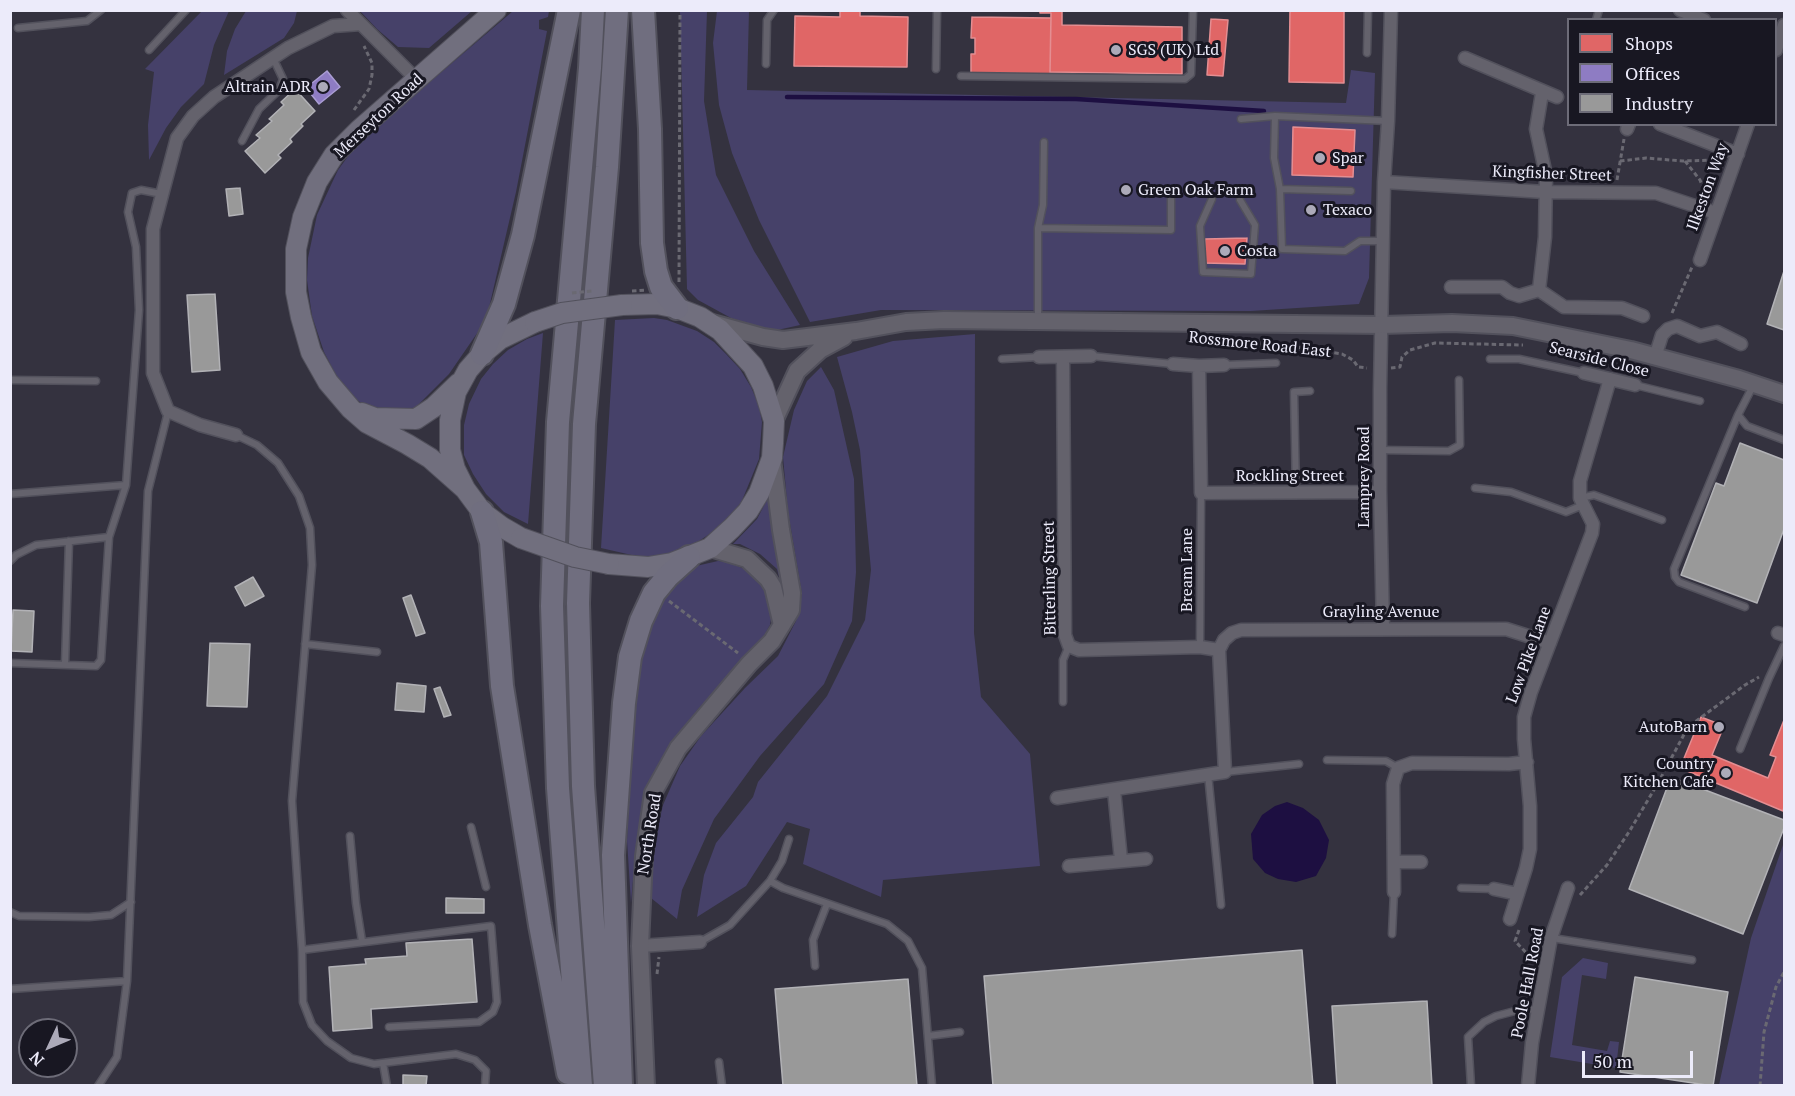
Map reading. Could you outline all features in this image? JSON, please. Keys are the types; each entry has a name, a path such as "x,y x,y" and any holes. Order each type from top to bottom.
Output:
{"highway":[{"path":"482,354 504,304 523,235 569,10"},
{"path":"581,1086 558,788 552,606 558,422 590,68 593,10"},
{"path":"604,1086 583,786 578,603 584,424 607,167 617,10"},
{"path":"643,10 650,129 652,243 656,271 661,286 678,298"},
{"path":"482,512 491,542 502,686 540,925 570,1086"},
{"path":"621,1086 614,843 624,703 630,657 641,621 654,593 668,576 689,557"}],"main road":[{"name":"Merseyton Road","path":"465,489 430,458 367,423 351,409 328,382 306,335 296,292 296,249 303,217 317,182 334,155 359,130 496,10"},
{"path":"678,298 712,323 737,346 753,366 763,386 774,421 772,458 759,493 748,511 710,548 689,557 648,567 609,564 575,557 521,538 482,512 465,489 456,469 450,450 450,420 456,393 468,370 482,354 500,339 535,322 562,313 622,305 657,304 678,298"},
{"name":"Rossmore Road East","path":"712,323 783,340 838,336 915,321 1038,320 1382,325 1452,323 1513,326 1655,357 1785,394"},
{"name":"Rossmore Road East","path":"774,421 789,384 806,361 838,336"},
{"path":"351,409 375,418 416,419 434,407 462,381"},
{"name":"North Road","path":"646,1086 640,946 644,856 653,793 678,748 772,640 791,610 792,593 772,458"},
{"path":"710,548 747,559 764,574 773,587 782,626"}],"street":[{"path":"347,10 417,80"},
{"name":"Lamprey Road","path":"1383,628 1380,492 1381,370 1384,182 1391,10"},
{"path":"1680,10 1699,18"},
{"path":"236,435 200,425 168,411 153,373 153,229 177,138 193,116 214,97 288,48 333,26 361,24"},
{"path":"1777,45 1785,25"},
{"path":"1465,58 1525,83 1542,93 1557,97"},
{"path":"1539,290 1545,237 1545,175 1536,129 1542,93"},
{"path":"1665,126 1738,154"},
{"name":"Ilkeston Way","path":"1700,260 1747,126"},
{"name":"Kingfisher Street","path":"1384,182 1545,192 1656,193 1716,213"},
{"path":"1451,287 1502,287 1519,296 1539,290"},
{"path":"1539,290 1563,307 1622,308 1643,316"},
{"path":"1655,357 1662,335 1668,329 1677,326 1700,336 1717,332 1742,344"},
{"path":"1040,357 1091,356"},
{"name":"Bitterling Street","path":"1063,357 1065,635 1069,646 1079,650 1200,647 1219,650"},
{"path":"1173,364 1224,365"},
{"path":"1199,366 1201,493"},
{"name":"Searside Close","path":"1584,373 1635,385"},
{"path":"1582,501 1580,481 1610,380"},
{"name":"Rockling Street","path":"1201,493 1380,492"},
{"name":"Low Pike Lane","path":"1510,917 1530,849 1530,806 1524,717 1531,692 1592,533 1593,524 1582,501"},
{"name":"Grayling Avenue","path":"1219,650 1224,640 1232,633 1241,630 1506,628 1550,643"},
{"path":"1057,798 1225,772 1219,650"},
{"path":"1394,892 1393,784 1398,768 1412,763 1509,764 1527,762"},
{"path":"1114,790 1121,860"},
{"path":"1068,866 1146,859"},
{"path":"1395,862 1421,862"},
{"name":"Poole Hall Road","path":"1528,1086 1538,1009 1551,938 1568,888"},
{"path":"1494,889 1518,894"},
{"path":"640,946 700,942"}],"lane":[{"path":"18,28 87,21 101,10"},
{"path":"149,50 186,10"},
{"path":"766,64 767,20 774,10"},
{"path":"936,69 937,10"},
{"path":"961,76 1185,79 1191,74 1193,10"},
{"path":"1367,53 1368,10"},
{"path":"242,141 259,110 279,90 283,79 273,58"},
{"path":"1241,119 1275,116 1388,121"},
{"path":"1275,116 1274,158 1280,189 1282,249 1345,251 1360,240 1384,241"},
{"path":"1038,320 1038,228 1043,204 1044,142"},
{"path":"1280,189 1351,191"},
{"path":"10,663 96,666 101,660 109,537 126,485 139,310 136,247 128,212 132,193 141,190 162,194"},
{"path":"1038,228 1171,230 1171,190"},
{"path":"1212,199 1200,226 1203,272 1251,274 1255,225 1240,200"},
{"path":"1091,356 1173,364"},
{"path":"1002,359 1040,357"},
{"name":"Searside Close","path":"1490,359 1519,359 1584,373"},
{"path":"1224,365 1276,363"},
{"path":"10,380 96,381"},
{"path":"1380,450 1449,451 1460,445 1459,380"},
{"path":"1745,607 1679,582 1675,577 1674,569 1738,415 1754,384"},
{"name":"Searside Close","path":"1635,385 1700,401"},
{"path":"1296,493 1294,392 1310,391"},
{"path":"98,1086 117,1057 127,981 148,491 168,411"},
{"path":"1738,415 1747,426 1785,440"},
{"path":"236,435 257,445 278,464 299,496 310,528 312,565 292,801 302,950 303,1002 312,1025 327,1041 351,1058 374,1064 456,1054 475,1060 486,1071 484,1086"},
{"path":"10,494 126,485"},
{"path":"1474,488 1511,492 1566,512 1594,495 1662,520"},
{"name":"Bream Lane","path":"1200,647 1201,493"},
{"path":"10,561 16,555 36,545 109,537"},
{"path":"64,664 69,541"},
{"path":"305,644 377,652"},
{"path":"1063,702 1063,660 1069,646"},
{"path":"1740,749 1769,678 1785,646"},
{"path":"1327,760 1386,761 1398,768"},
{"path":"1225,772 1299,764"},
{"path":"1208,774 1221,904"},
{"path":"471,827 486,887"},
{"path":"350,836 362,941"},
{"path":"700,942 730,925 770,881 782,861 789,839"},
{"path":"770,881 783,888 887,924 908,941 922,968 932,1086"},
{"path":"1461,888 1494,889"},
{"path":"1392,934 1394,892"},
{"path":"10,912 19,916 89,917 111,915 130,902"},
{"path":"815,966 813,940 827,904"},
{"path":"302,950 491,926 497,1002 493,1012 479,1022 389,1027"},
{"path":"1551,938 1692,960"},
{"path":"10,989 127,981"},
{"path":"1471,1086 1468,1037 1484,1022 1496,1016 1515,1011 1538,1009"},
{"path":"928,1036 960,1032"},
{"path":"719,1062 722,1086"},
{"path":"383,1063 387,1086"}],"path":[{"path":"678,298 680,10"},
{"path":"350,116 369,89 372,75 372,63 364,49 361,24"},
{"path":"1616,193 1628,127"},
{"path":"1620,161 1646,158 1685,161 1721,160 1738,154"},
{"path":"1685,161 1700,180 1708,201 1716,213"},
{"path":"1668,329 1672,312 1693,266 1700,260"},
{"name":"Rossmore Road East","path":"1215,340 1296,347 1342,354 1358,366 1381,370"},
{"path":"1381,370 1400,366 1402,357 1410,350 1435,343 1526,345"},
{"path":"654,593 727,644 749,664"},
{"path":"1561,908 1582,894 1607,865 1658,783 1688,727 1763,674"},
{"path":"1510,917 1522,919 1515,941 1545,972"},
{"path":"656,977 659,971 660,945"},
{"path":"1760,1086 1764,1032 1776,987 1785,972"}],"shaded area":[{"path":"202,11 229,11 214,45 204,84 181,107 166,128 149,160 148,125 154,72 145,69"},
{"path":"246,11 297,11 294,23 284,38 224,75 227,51 235,29"},
{"path":"360,11 472,11 429,48 398,47"},
{"path":"513,11 549,11 548,17 539,20 539,29 547,31 516,192 488,312 480,329 449,374 417,406 410,411 398,414 365,406 352,396 339,381 324,352 312,316 307,280 308,258 317,215 338,170 357,144"},
{"path":"680,11 707,11 704,101 716,175 754,251 800,325 773,331 731,318 698,300 687,289"},
{"path":"717,11 749,11 747,90 1346,103 1351,70 1375,73 1369,278 1359,304 1251,311 881,310 810,322 759,220 732,153 719,105 713,43"},
{"path":"654,318 667,320 697,331 714,342 740,369 751,387 759,406 762,422 759,459 741,503 717,529 699,541 686,548 656,557 636,556 601,548 615,320"},
{"path":"543,333 528,524 504,512 486,494 473,474 464,455 464,425 469,404 481,379 493,364 508,350"},
{"path":"975,334 974,633 981,697 1030,754 1040,866 883,880 881,897 803,864 810,829 787,822 746,886 697,917 704,875 716,843 753,797 758,782 827,696 865,620 871,570 860,450 837,357 893,341"},
{"path":"821,367 834,390 854,479 856,572 852,621 824,684 760,756 714,819 682,890 677,919 651,898 650,861 663,805 680,766 701,736 778,656 796,621 802,594 788,512 783,457 794,410 807,381"},
{"path":"770,494 787,580 780,581 777,569 760,554 740,544 733,544 757,519"},
{"path":"718,561 728,562 747,570 766,589 772,613 770,625 759,645 698,709 675,739 646,800 641,818 636,845 631,903 627,840 635,715 644,643 656,600 696,566"},
{"path":"1287,802 1303,808 1319,820 1329,840 1326,858 1316,876 1296,882 1278,879 1265,873 1253,859 1251,834 1262,815 1275,806"},
{"path":"1784,842 1784,1085 1719,1085 1751,938"},
{"path":"1583,958 1608,963 1606,979 1582,975 1572,1045 1607,1051 1610,1041 1619,1042 1616,1068 1550,1057 1562,977"}],"building: Shops":[{"path":"840,10 860,10 860,16 908,17 907,67 794,66 795,16 840,17"},
{"name":"SGS (UK) Ltd","path":"1040,10 1062,10 1062,25 1182,27 1182,74 1050,72 1051,13 1040,13"},
{"path":"1290,10 1344,10 1344,83 1289,82"},
{"path":"972,17 1051,18 1050,74 971,73 971,54 975,54 975,38 971,38"},
{"path":"1211,19 1228,20 1223,76 1207,75"},
{"path":"1293,127 1355,130 1353,177 1292,175"},
{"name":"Costa","path":"1247,238 1245,264 1204,263 1205,239"},
{"path":"1701,717 1724,726 1712,755 1768,778 1776,757 1770,755 1784,720 1783,811 1680,768"}],"building: Offices":[{"name":"Altrain ADR","path":"327,71 340,87 319,104 306,88"}],"building: Industry":[{"path":"295,89 315,111 301,124 303,126 290,139 292,142 278,155 281,158 265,173 245,151 260,138 256,135 272,121 269,119 284,105 281,102"},
{"path":"240,188 243,214 229,216 226,189"},
{"path":"1784,271 1784,330 1767,324"},
{"path":"215,294 220,370 192,372 187,295"},
{"path":"1740,443 1784,460 1784,529 1757,603 1681,575 1716,483 1724,486"},
{"path":"253,577 264,596 245,606 235,587"},
{"path":"411,595 425,633 416,636 403,598"},
{"path":"13,610 34,611 32,652 11,651"},
{"path":"210,643 250,644 247,707 207,706"},
{"path":"397,683 426,686 424,712 395,710"},
{"path":"440,687 451,715 444,717 434,689"},
{"path":"1671,777 1784,820 1784,828 1743,934 1629,889"},
{"path":"446,898 484,899 484,913 446,913"},
{"path":"472,939 477,1002 371,1009 372,1028 333,1031 329,967 366,964 365,959 407,956 406,943"},
{"path":"1302,950 1313,1086 993,1086 984,976"},
{"path":"1635,977 1728,992 1713,1086 1620,1072"},
{"path":"908,979 917,1086 783,1086 775,989"},
{"path":"1427,1001 1432,1086 1337,1086 1332,1006"},
{"path":"403,1075 427,1076 426,1086 403,1086"}],"waterway":[{"path":"787,97 1076,99 1264,111"}],"place":[{"name":"SGS (UK) Ltd","path":"1116,50"},
{"name":"Altrain ADR","path":"323,87"},
{"name":"Spar","path":"1320,158"},
{"name":"Green Oak Farm","path":"1126,190"},
{"name":"Texaco","path":"1311,210"},
{"name":"Costa","path":"1225,251"},
{"name":"AutoBarn","path":"1719,727"},
{"name":"Country Kitchen Cafe","path":"1726,773"}]}
